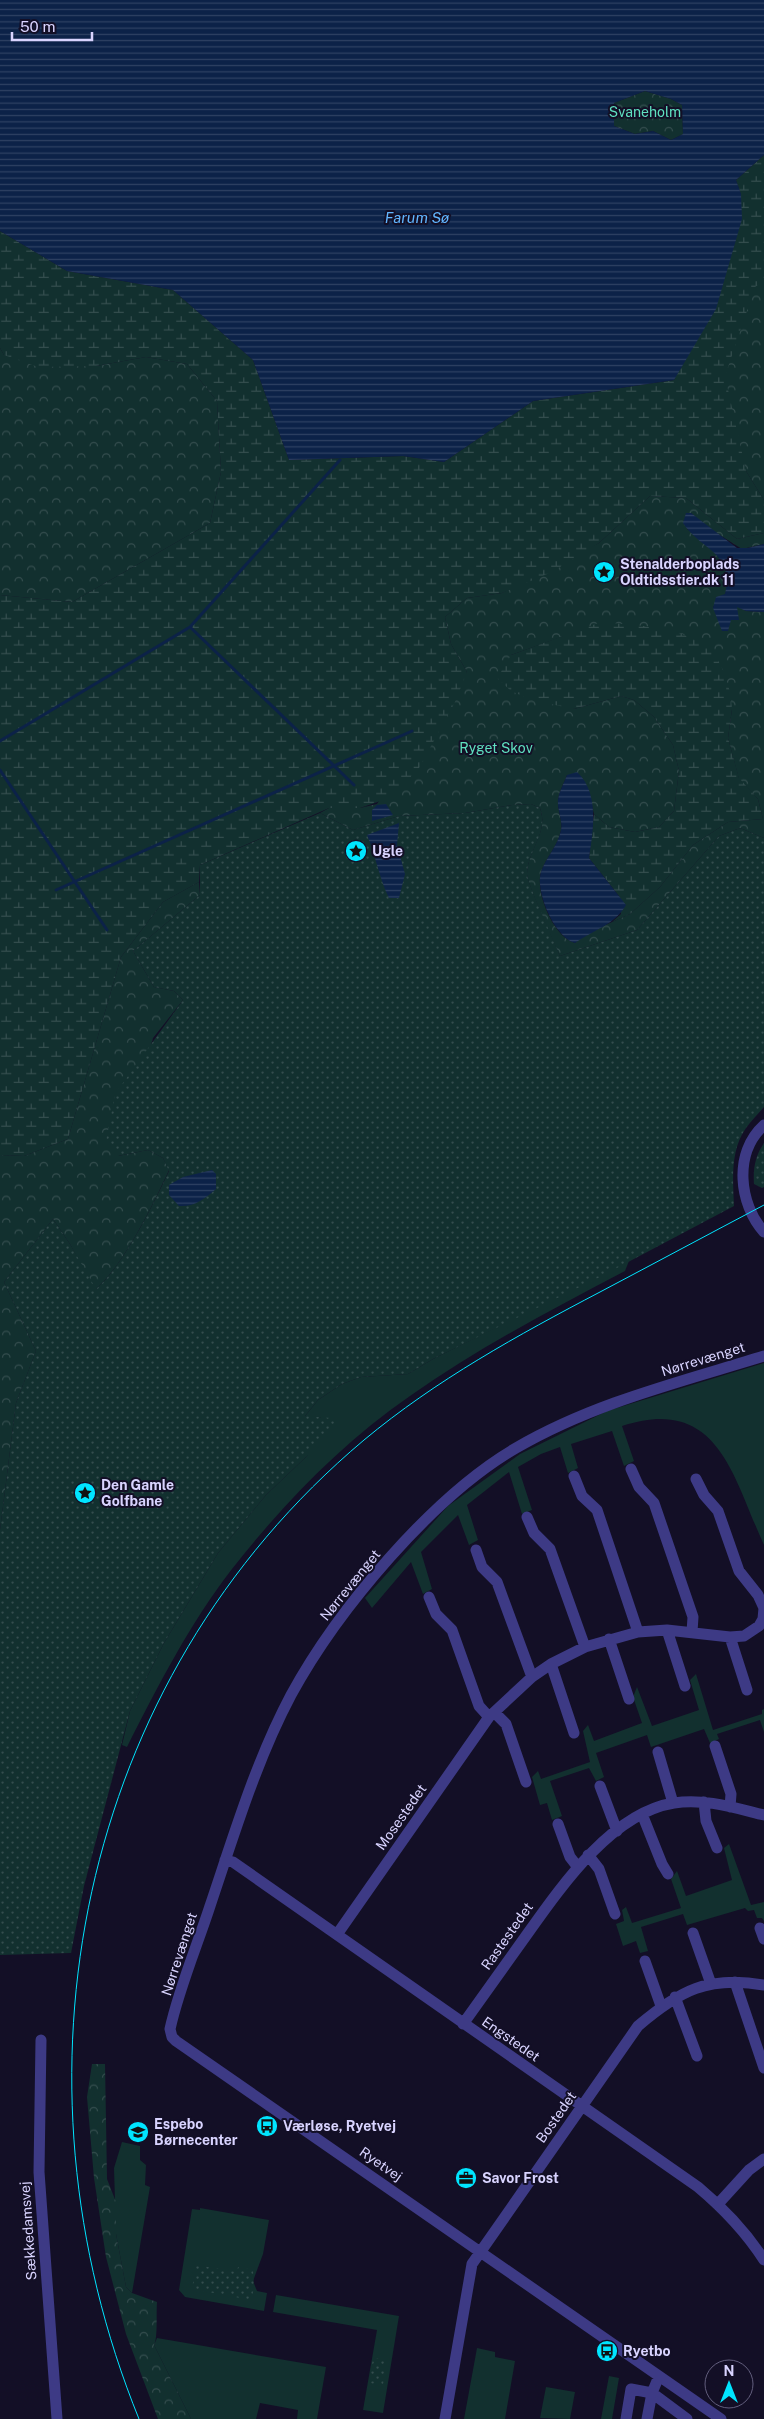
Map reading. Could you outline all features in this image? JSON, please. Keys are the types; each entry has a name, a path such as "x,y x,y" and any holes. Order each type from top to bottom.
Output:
{"street":[{"path":"764,1125 748,1149 743,1168 742,1188 747,1206 764,1232"},
{"name":"Nørrevænget","path":"170,2029 225,1860 260,1762 292,1694 341,1619 376,1574 429,1515 466,1483 514,1449 570,1419 630,1397 764,1356"},
{"path":"631,1469 639,1487 654,1503 693,1617 692,1632"},
{"path":"574,1476 582,1496 597,1510 638,1632"},
{"name":"Mosestedet","path":"338,1933 492,1715 532,1677 584,1646 638,1632 667,1630 730,1637 744,1636 759,1626 763,1619 764,1608 758,1595 739,1571 718,1511 704,1495 696,1479"},
{"path":"527,1517 534,1533 550,1549 584,1646"},
{"path":"476,1550 482,1566 497,1582 532,1677"},
{"path":"430,1598 436,1614 452,1630 479,1706 506,1724 526,1782"},
{"path":"667,1630 685,1686"},
{"path":"730,1637 747,1690"},
{"path":"609,1639 629,1699"},
{"path":"551,1664 574,1733"},
{"path":"715,1746 731,1794 730,1807"},
{"path":"658,1752 674,1803"},
{"path":"600,1786 617,1832"},
{"path":"704,1802 706,1821 717,1848"},
{"name":"Rastestedet","path":"463,2024 577,1866 617,1832 642,1814 674,1803 704,1802 764,1815"},
{"path":"642,1814 662,1864 668,1874"},
{"path":"558,1824 570,1857 577,1866"},
{"path":"588,1856 600,1869 615,1914"},
{"name":"Engstedet","path":"225,1860 233,1862 338,1933 463,2024 698,2187 718,2204 753,2244 764,2260"},
{"path":"693,1933 711,1984"},
{"path":"645,1961 661,2006"},
{"path":"735,1982 764,2068"},
{"name":"Bostedet","path":"481,2251 638,2026 661,2006 676,1997 711,1984 735,1982 764,1986"},
{"path":"676,1997 697,2056"},
{"name":"Ryetvej","path":"170,2029 172,2037 176,2041 721,2419"},
{"name":"Sækkedamsvej","path":"41,2040 39,2172 57,2419"},
{"path":"718,2204 749,2170 764,2160"},
{"path":"445,2419 472,2264 481,2251"},
{"path":"648,2419 652,2393 658,2376"},
{"path":"626,2419 631,2388 652,2393 676,2415 687,2419"}],"green space":[{"name":"Svaneholm","path":"645,91 671,99 682,105 683,134 671,140 653,131 635,134 614,126 614,103"},
{"path":"764,155 764,500 746,471 702,425"},
{"path":"764,155 764,281 755,287 725,376 746,471 764,500 764,533 737,539 686,498 650,496 599,543 552,572 502,593 467,598 445,617 451,644 467,672 455,702 419,768 392,797 360,808 329,808 200,865 199,882 163,902 121,957 68,1139 24,1156 0,1155 0,595 72,602 210,523 221,472 217,401 187,364 146,357 96,366 38,367 4,355 0,348 0,231 67,271 173,290 253,360 289,460 403,456 444,462 533,401 674,380 741,195 736,180"},
{"path":"0,348 4,355 96,366 146,357 187,364 217,401 221,472 210,523 72,602 0,595"},
{"name":"Ryget Skov","path":"650,496 686,498 737,539 764,533 764,544 742,549 707,527 691,513 687,529 710,548 723,564 727,573 726,592 713,607 717,615 731,620 737,606 746,611 764,612 764,838 740,828 719,836 637,930 560,956 527,874 528,865 542,825 540,808 531,804 512,805 465,813 399,816 353,830 320,813 329,808 360,808 377,804 467,672 451,644 445,617 467,598 502,593 599,543","holes":["564,636 732,709 728,738 739,779 758,799 763,819 728,822 693,845 660,887 630,914 583,935 575,943 567,939 553,923 548,913 543,902 540,881 543,867 561,830 558,800 567,775 589,794 594,814 609,827 635,832 659,827 674,811 679,771 673,745 654,717 634,700 621,696 574,709 511,655"]},
{"path":"601,622 644,626 682,634 698,641 713,651 724,672 730,692 732,709 728,738 739,778 758,799 763,819 728,822 693,845 660,887 630,914 612,922 621,914 619,896 589,858 594,814 609,827 635,832 659,827 674,811 679,771 673,745 654,717 634,700 621,696 574,709 532,700 511,691 497,678 511,655"},
{"path":"531,804 540,808 542,825 528,865 528,880 560,956 637,930 719,836 740,828 764,838 764,1107 746,1128 737,1146 733,1186 734,1206 598,1278 433,1359 408,1374 361,1377 342,1384 318,1400 305,1416 331,1418 335,1423 307,1456 266,1495 218,1553 164,1643 130,1711 84,1886 71,1953 0,1955 0,1530 16,1403 36,1351 4,1282 53,1219 96,1289 117,1266 127,1251 169,1171 163,1158 148,1150 118,1156 106,1141 115,1094 183,1000 174,991 154,987 133,951 200,895 200,865 320,813 353,830 399,816 465,813 512,805"},
{"path":"199,882 200,895 133,951 154,987 174,991 183,1000 153,1038 118,1156 148,1150 163,1158 169,1170 155,1200 137,1234 116,1266 95,1290 70,1244 53,1219 4,1282 36,1351 16,1403 0,1530 0,1155 24,1156 68,1139 121,957 163,902"},
{"path":"764,1143 764,1187 762,1188 754,1184 754,1173 755,1163"},
{"path":"629,1261 625,1271 542,1315 436,1378 385,1414 337,1454 272,1521 232,1569 202,1611 175,1655 127,1747 122,1745 130,1711 164,1643 218,1553 266,1495 307,1456 321,1417 310,1418 305,1416 318,1400 342,1384 361,1377 408,1374 433,1359"},
{"path":"764,1363 764,1545 731,1469 718,1448 701,1432 681,1422 655,1419 622,1426 634,1461 624,1466 612,1431 571,1444 578,1468 568,1473 560,1447 541,1454 518,1467 532,1510 522,1514 509,1472 467,1505 478,1540 469,1545 458,1515 421,1552 432,1589 423,1594 411,1562 372,1608 365,1598 448,1506 520,1454 607,1411"},
{"path":"696,1674 713,1730 762,1714 764,1709 764,1732 760,1720 717,1734 719,1739 710,1743 704,1729 651,1747 647,1735 596,1753 604,1777 596,1781 589,1768 550,1781 562,1816 552,1820 547,1803 540,1805 532,1777 538,1771 541,1779 590,1762 583,1731 588,1725 594,1741 642,1723 633,1697 637,1687 652,1726 699,1710 690,1680"},
{"path":"729,1844 751,1905 764,1902 764,1921 762,1918 757,1918 754,1910 748,1911 745,1908 687,1925 683,1914 641,1927 648,1951 640,1953 636,1941 623,1946 616,1924 624,1921 622,1910 626,1907 632,1923 681,1908 671,1879 677,1871 686,1896 732,1880 724,1848"},
{"path":"92,2064 105,2064 107,2179 116,2202 116,2234 126,2287 132,2293 157,2302 154,2345 191,2419 158,2419 126,2334 106,2257 94,2178 87,2097"},
{"path":"122,2142 140,2146 140,2160 146,2165 145,2185 150,2187 132,2293 126,2287 116,2234 114,2168"},
{"path":"200,2208 269,2220 263,2254 253,2281 257,2291 267,2293 264,2311 185,2297 179,2290 192,2209 200,2210"},
{"path":"196,2265 237,2272 238,2267 253,2270 254,2288 251,2300 192,2289"},
{"path":"276,2295 399,2316 383,2413 363,2410 377,2330 273,2312"},
{"path":"157,2338 326,2367 317,2419 297,2419 298,2410 260,2403 256,2419 191,2419 154,2345"},
{"path":"477,2348 495,2352 495,2357 515,2361 505,2419 464,2419"},
{"path":"373,2358 387,2360 383,2385 369,2383"},
{"path":"609,2376 619,2378 612,2419 601,2419"},
{"path":"546,2387 575,2392 570,2419 540,2418"}],"water":[{"name":"Farum Sø","path":"0,0 764,0 764,155 736,180 741,194 742,219 716,309 674,380 533,401 444,462 403,456 289,460 253,360 173,290 67,271 0,231","holes":["645,91 671,99 682,105 683,134 671,140 653,131 635,134 614,126 614,103"]},
{"path":"686,513 691,513 737,548 748,548 764,544 764,612 746,611 737,607 739,620 731,620 728,631 722,631 713,608 716,597 725,594 727,580 725,569 721,560 698,540 683,523"},
{"path":"577,772 589,790 592,801 593,824 589,858 626,905 616,918 575,943 567,939 553,923 544,901 540,880 543,867 561,830 558,804 559,794 567,775"},
{"path":"386,804 393,815 372,821 372,810 377,805"},
{"path":"399,823 397,845 405,874 399,898 389,898 367,835"},
{"path":"212,1170 216,1174 216,1189 199,1202 179,1206 169,1195 169,1185 183,1177"}],"waterway":[{"path":"0,741 190,627 340,460"},
{"path":"190,627 354,785"},
{"path":"56,890 412,731"},
{"path":"0,770 107,930"}],"tram line":[{"path":"139,2419 97,2289 75,2156 73,2022 92,1892 130,1765 188,1647 266,1537 364,1440 391,1418 449,1378 508,1342 764,1205"}],"place":[{"name":"Stenalderboplads Oldtidsstier.dk 11","path":"604,572"},
{"name":"Ugle","path":"356,851"},
{"name":"Den Gamle Golfbane","path":"85,1493"},
{"name":"Værløse, Ryetvej","path":"267,2126"},
{"name":"Espebo Børnecenter","path":"138,2132"},
{"name":"Savor Frost","path":"466,2178"},
{"name":"Ryetbo","path":"607,2351"}]}
